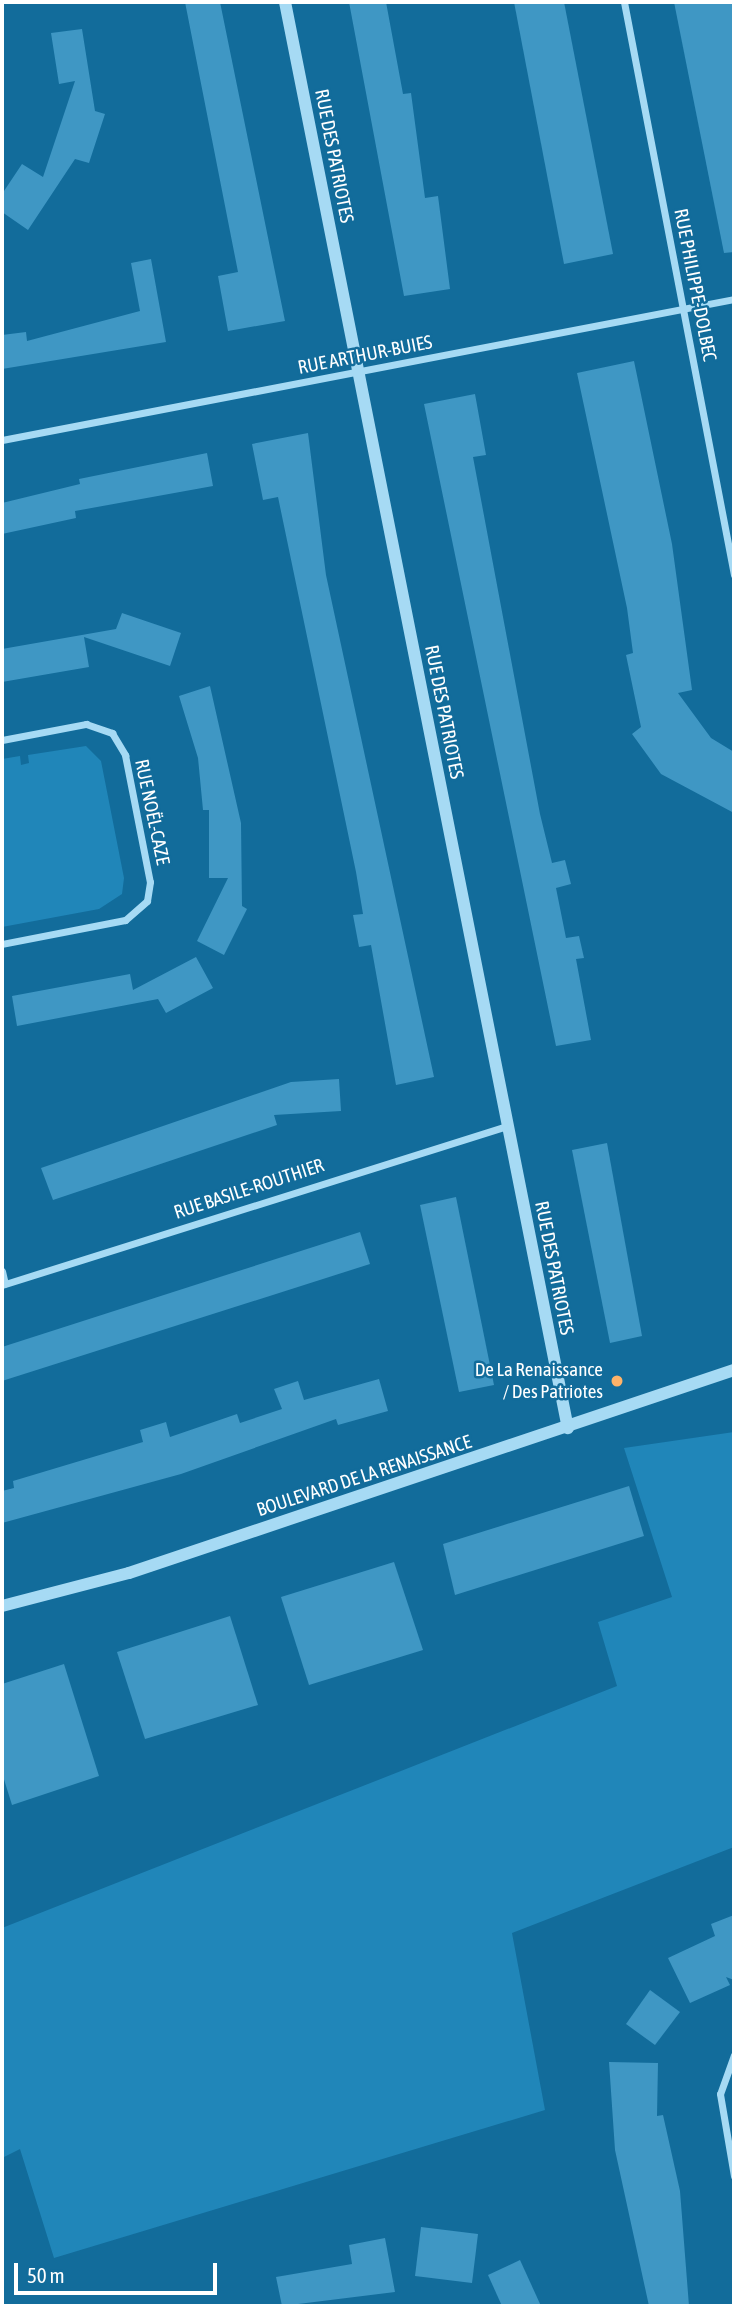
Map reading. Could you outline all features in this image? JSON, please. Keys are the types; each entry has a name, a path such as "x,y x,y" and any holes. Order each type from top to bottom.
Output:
{"street":[{"name":"RUE DES PATRIOTES","path":"285,2 356,372 568,1428"},
{"name":"RUE PHILIPPE-DOLBEC","path":"624,2 734,575"},
{"name":"RUE ARTHUR-BUIES","path":"2,440 734,299"},
{"name":"RUE NOËL-CAZE","path":"2,740 86,724 112,733 125,755 150,882 147,901 125,920 2,944"},
{"name":"RUE BASILE-ROUTHIER","path":"4,1285 507,1126"},
{"path":"2,1271 4,1285"},
{"name":"BOULEVARD DE LA RENAISSANCE","path":"2,1606 129,1573 568,1428 734,1370"},
{"path":"734,2055 720,2094 734,2176"}],"shaded area":[{"path":"86,746 101,761 124,878 122,894 99,909 2,927 2,759 20,756 21,765 29,763 28,755"},
{"path":"734,1432 734,1847 512,1933 545,2110 54,2258 20,2149 2,2158 2,1928 617,1686 598,1622 672,1597 624,1448"}],"building":[{"path":"185,2 220,2 285,321 228,331 218,276 238,272"},
{"path":"349,2 386,2 403,94 411,93 425,198 438,196 450,289 404,296"},
{"path":"514,2 564,2 613,254 564,264"},
{"path":"674,2 734,2 734,252 724,253"},
{"path":"82,29 95,111 105,114 89,163 75,159 28,230 2,212 2,194 22,164 43,177 75,81 59,84 51,33"},
{"path":"151,259 166,342 2,369 2,335 26,332 27,341 140,311 131,263"},
{"path":"634,361 672,544 692,690 678,693 711,738 734,752 734,813 661,774 632,734 641,727 626,655 633,653 627,608 577,373"},
{"path":"475,394 486,455 473,457 540,814 552,863 565,860 571,884 556,888 566,938 579,936 584,958 576,959 591,1040 556,1046 424,404"},
{"path":"308,433 326,575 434,1077 396,1085 371,945 359,947 353,915 363,914 356,872 278,497 263,500 252,444"},
{"path":"207,453 213,486 75,511 76,518 2,534 2,503 80,484 79,479"},
{"path":"122,613 181,633 170,666 84,637 89,667 2,682 2,649 116,629"},
{"path":"210,686 241,823 242,906 247,909 224,955 197,941 228,878 209,878 209,810 203,810 198,758 179,696"},
{"path":"196,957 213,988 166,1013 158,999 17,1026 12,996 130,974 133,990"},
{"path":"339,1079 341,1111 274,1115 277,1125 53,1200 41,1168 291,1082"},
{"path":"607,1143 642,1336 610,1343 572,1150"},
{"path":"456,1197 494,1385 459,1392 420,1205"},
{"path":"360,1232 370,1264 2,1381 2,1347"},
{"path":"379,1379 388,1411 338,1425 336,1419 181,1474 2,1523 2,1491 14,1488 13,1481 143,1442 140,1430 166,1422 170,1437 237,1414 240,1423 282,1409 274,1389 298,1381 304,1400"},
{"path":"629,1486 644,1536 455,1595 443,1544"},
{"path":"394,1562 423,1650 309,1685 281,1597"},
{"path":"230,1616 258,1705 145,1739 117,1652"},
{"path":"64,1664 99,1776 12,1805 2,1773 2,1684"},
{"path":"734,1915 734,1980 726,1977 730,1985 690,2003 668,1958 715,1936 711,1924"},
{"path":"650,1990 680,2012 655,2045 626,2024"},
{"path":"609,2062 658,2063 657,2116 663,2115 680,2191 689,2306 649,2306 615,2150"},
{"path":"421,2227 478,2234 472,2283 415,2276"},
{"path":"385,2238 395,2292 282,2306 276,2277 352,2264 349,2245"},
{"path":"520,2260 541,2306 502,2306 488,2275"}],"place":[{"name":"De La Renaissance / Des Patriotes","path":"617,1381"}]}
